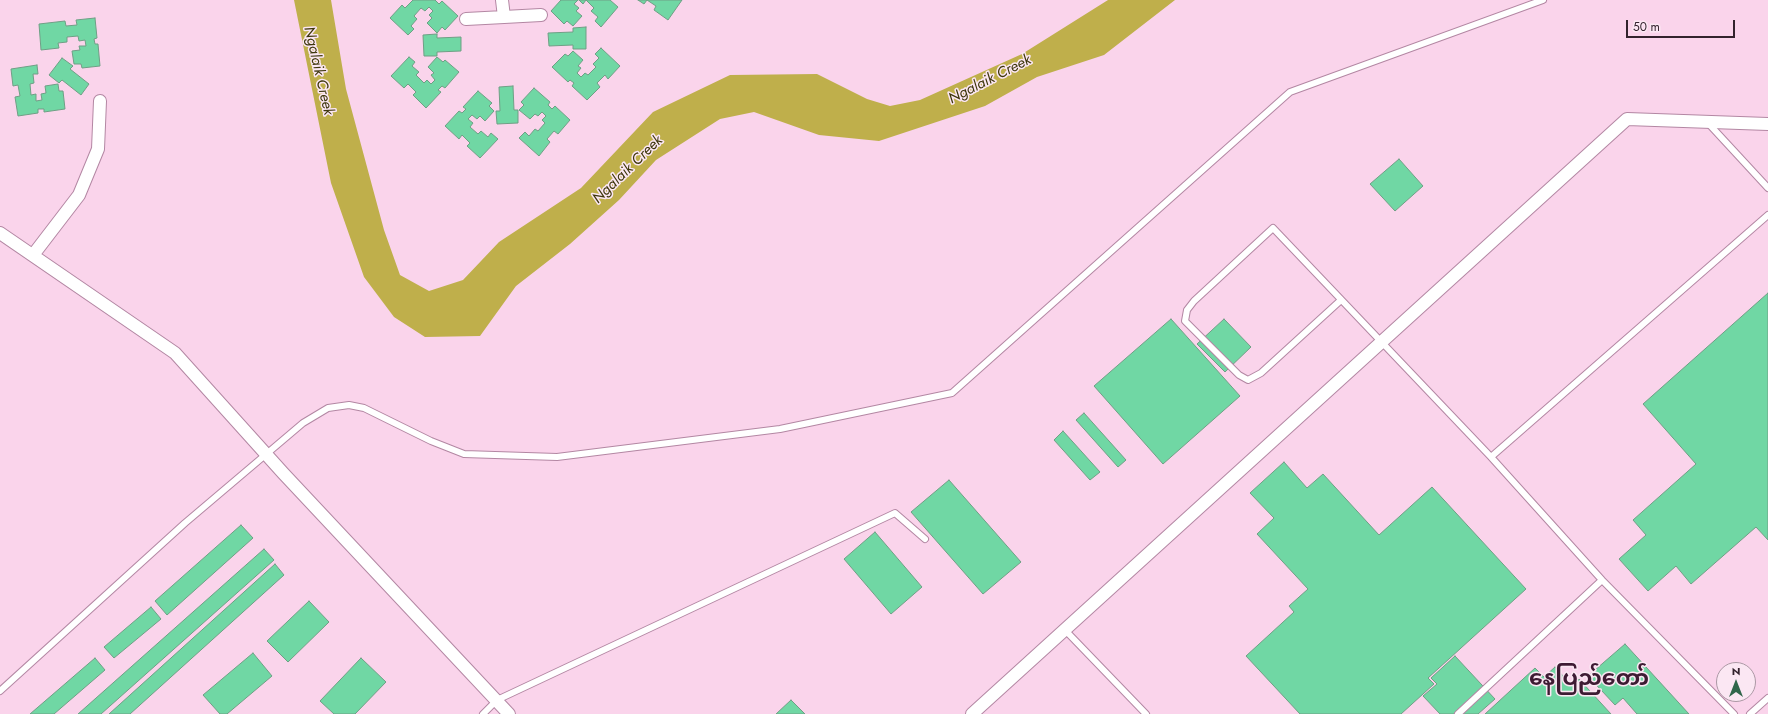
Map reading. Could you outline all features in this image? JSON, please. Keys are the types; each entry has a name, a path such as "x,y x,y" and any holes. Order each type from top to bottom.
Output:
{"street":[{"path":"502,0 504,17"},
{"path":"466,19 541,15"},
{"path":"33,255 79,195 98,149 100,101"},
{"path":"972,714 1627,119 1768,124"},
{"path":"0,233 175,352 266,454 509,714"}],"lane":[{"path":"0,691 185,523 303,423 328,408 349,405 364,408 431,442 464,454 557,457 780,429 952,393 1290,92 1543,0"},
{"path":"1707,122 1768,188"},
{"path":"1491,457 1768,215"},
{"path":"1342,300 1261,373 1248,380 1238,375 1185,321 1187,310 1194,301 1273,228 1342,300 1381,343 1491,457 1602,580 1734,714"},
{"path":"483,714 497,700 895,513 925,539"},
{"path":"1458,714 1602,580"},
{"path":"1065,630 1146,714"},
{"path":"1750,714 1768,698"}],"water":[{"name":"Ngalaik Creek","path":"294,0 331,0 346,89 384,230 400,275 429,291 463,280 499,242 581,188 653,112 730,75 817,74 867,99 890,106 920,100 1022,54 1108,0 1175,0 1104,55 1037,77 985,106 879,141 819,135 754,112 720,119 656,160 619,200 570,244 516,286 480,336 425,337 394,317 364,277 331,183"}],"building":[{"path":"413,0 435,0 439,4 442,1 458,16 445,30 442,27 437,33 427,23 432,18 429,15 433,11 429,7 425,11 421,8 414,16 417,19 411,26 414,29 408,35 390,18 402,5 405,8"},
{"path":"561,0 578,0 574,4 579,8 576,11 582,16 573,26 567,21 564,24 551,11"},
{"path":"579,0 586,0 583,4"},
{"path":"586,0 610,0 618,7 601,27 595,21 598,17 591,11 594,8"},
{"path":"638,0 647,0 644,4"},
{"path":"647,0 682,0 668,20 654,10 656,6"},
{"path":"95,18 97,38 94,39 95,44 98,44 100,66 82,68 81,64 74,64 72,51 80,50 79,46 86,46 85,40 79,41 78,36 67,37 67,42 58,43 59,48 41,50 39,24 65,21 66,26 77,25 76,20"},
{"path":"586,27 586,49 573,49 573,45 549,46 548,33 573,32 573,28"},
{"path":"437,34 437,38 461,37 461,51 437,52 437,56 424,56 423,35"},
{"path":"601,48 620,66 608,79 605,75 597,83 600,87 587,100 572,86 574,83 570,80 568,82 552,67 565,54 568,56 573,51 583,60 578,66 581,68 577,73 581,77 585,73 588,75 596,67 593,64 599,58 595,54"},
{"path":"409,57 415,62 412,66 419,72 416,75 424,83 427,80 431,84 435,80 431,75 434,73 428,67 437,57 443,62 445,60 459,72 445,88 442,86 438,90 441,92 426,108 413,95 416,92 408,84 404,88 391,76"},
{"path":"62,58 73,66 70,69 89,84 81,95 62,80 59,83 49,75"},
{"path":"37,65 38,74 33,74 34,83 30,84 31,95 36,94 36,101 42,100 41,94 46,93 45,86 58,84 59,91 63,91 65,109 44,112 44,109 38,109 38,113 18,116 15,97 20,96 18,85 13,86 11,69"},
{"path":"513,86 514,110 518,110 518,123 497,124 496,111 500,111 499,87"},
{"path":"534,88 550,102 548,105 552,109 555,106 570,120 558,134 554,131 547,139 550,142 539,156 519,138 525,132 529,136 535,129 538,131 545,123 542,120 546,116 542,112 538,116 535,114 530,119 519,110 524,105 521,102"},
{"path":"478,91 492,103 489,106 494,111 485,121 480,116 477,119 472,115 468,119 473,123 470,127 478,134 481,131 488,137 491,133 498,139 480,158 467,146 470,143 462,135 459,139 445,126 459,111 462,113 466,109 463,107"},
{"path":"1399,159 1423,186 1395,211 1370,184"},
{"path":"1768,293 1768,540 1756,527 1691,584 1676,566 1648,591 1619,559 1646,535 1633,520 1696,464 1643,404"},
{"path":"1171,319 1240,396 1163,464 1094,386"},
{"path":"1224,319 1251,347 1225,372 1197,344"},
{"path":"1084,413 1126,460 1118,467 1076,420"},
{"path":"1063,431 1100,472 1090,480 1054,440"},
{"path":"1284,462 1307,488 1323,474 1379,535 1432,487 1526,589 1428,678 1434,684 1401,714 1300,714 1246,656 1294,612 1289,606 1308,589 1257,534 1274,518 1250,493"},
{"path":"949,480 1021,562 983,594 911,512"},
{"path":"241,525 253,538 167,615 155,601"},
{"path":"875,532 922,587 891,614 844,559"},
{"path":"264,549 274,560 101,714 78,714"},
{"path":"275,564 284,575 130,714 109,714"},
{"path":"309,601 329,622 288,662 267,641"},
{"path":"151,607 161,619 114,658 104,647"},
{"path":"1625,644 1689,714 1637,714 1623,698 1615,705 1588,676"},
{"path":"253,653 272,676 227,714 220,714 203,695"},
{"path":"1455,656 1495,699 1478,714 1440,714 1423,696 1437,684 1431,678"},
{"path":"95,658 105,670 54,714 30,714"},
{"path":"361,658 386,682 355,714 334,714 320,701"},
{"path":"1555,667 1572,686 1579,679 1611,714 1485,714 1535,668 1544,677"},
{"path":"791,700 805,714 776,714"}],"district":[{"name":"နေပြည်တော်","path":"1589,680"}]}
